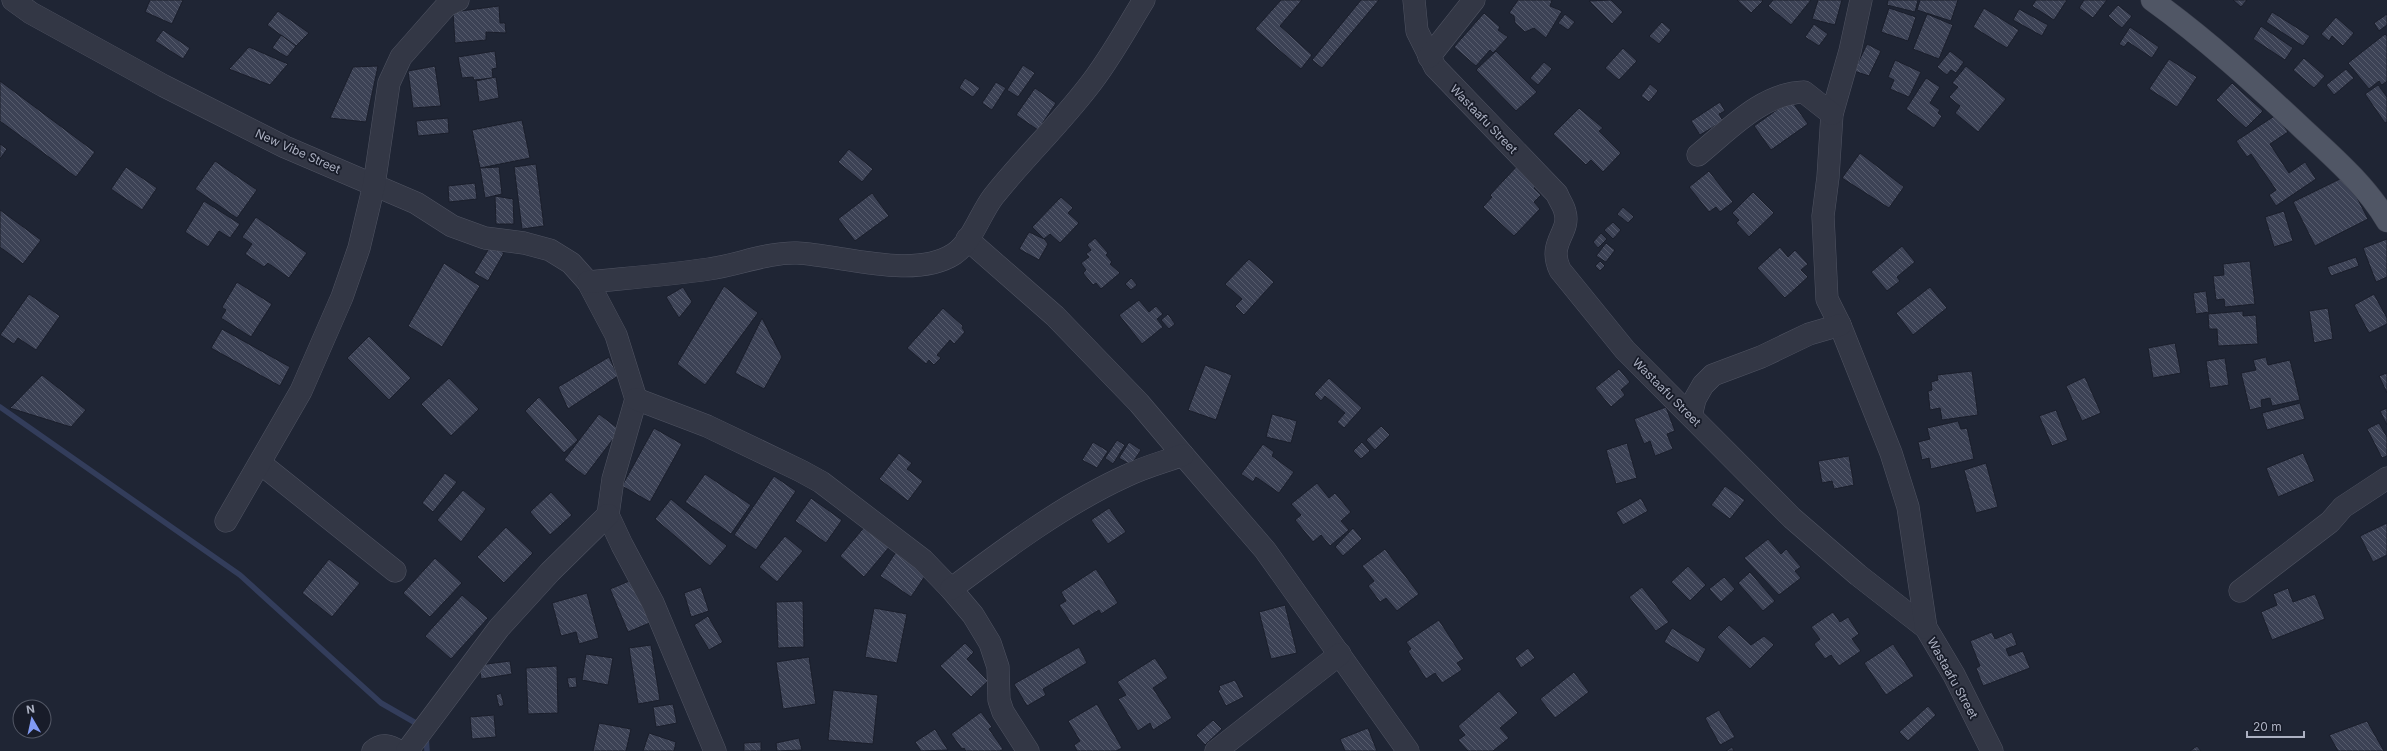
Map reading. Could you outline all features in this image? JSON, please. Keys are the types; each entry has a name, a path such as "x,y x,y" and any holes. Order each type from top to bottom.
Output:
{"main road":[{"path":"2152,0 2237,67 2339,163 2380,208 2387,221"}],"street":[{"name":"New Vibe Street","path":"13,0 32,13 164,86 285,147 416,203 452,226 485,238 524,243 550,250 571,263 588,282 616,335 636,399"},
{"path":"226,521 301,391 324,340 359,248 374,185 389,83 401,57 446,6 458,0"},
{"path":"588,282 708,269 777,254 790,253 889,265 911,265 934,262 954,254 967,239 989,203 1016,167 1088,87 1144,0"},
{"name":"Wastaafu Street","path":"1414,0 1417,31 1435,67 1557,194 1566,212 1563,230 1554,250 1555,260 1560,270 1625,350 1792,518 1858,575 1926,628 1954,675 1992,751"},
{"path":"1430,57 1474,0"},
{"path":"1860,0 1850,51 1832,114 1828,177 1823,216 1827,300 1840,325 1891,453 1908,507 1926,628"},
{"path":"1698,155 1755,108 1784,94 1804,92 1832,114"},
{"path":"967,239 1055,316 1139,403 1265,550 1408,751"},
{"path":"1691,416 1695,399 1703,385 1713,375 1761,357 1809,334 1840,325"},
{"path":"708,745 653,603 608,515 613,479 636,399 752,447 821,482 923,560 951,589 972,615 990,643 998,667 999,700 1003,712 1028,751"},
{"path":"951,589 996,555 1063,511 1125,476 1183,455"},
{"path":"260,462 395,571"},
{"path":"2240,591 2330,522 2343,507 2387,478"},
{"path":"407,751 499,628 550,572 608,515"},
{"path":"1216,751 1340,654"},
{"path":"373,751 383,745 391,746 398,751"}],"building":[{"path":"150,0 183,0 172,24 145,12"},
{"path":"1281,0 1302,0 1280,26 1312,55 1301,69 1255,29"},
{"path":"1361,0 1379,0 1322,68 1312,60"},
{"path":"1518,0 1552,0 1550,6 1562,11 1546,38 1534,28 1525,32 1515,23 1514,16 1509,13"},
{"path":"1611,0 1623,12 1612,24 1589,1"},
{"path":"1737,0 1762,0 1763,1 1751,13"},
{"path":"1773,0 1811,0 1791,25 1768,6"},
{"path":"1818,0 1842,0 1835,25 1812,19"},
{"path":"1888,0 1918,0 1915,12 1887,5"},
{"path":"1920,0 1958,0 1951,21 1917,10"},
{"path":"2036,0 2067,0 2054,20 2032,6"},
{"path":"2084,0 2107,0 2093,18 2079,8"},
{"path":"2233,0 2247,0 2241,7"},
{"path":"2118,5 2132,16 2122,28 2108,16"},
{"path":"499,6 500,23 505,23 506,33 486,32 486,40 455,43 453,12"},
{"path":"1889,8 1916,17 1908,41 1881,32"},
{"path":"1984,8 2019,30 2007,48 1973,27"},
{"path":"2019,9 2048,25 2042,36 2013,20"},
{"path":"278,11 309,33 296,46 267,25"},
{"path":"2272,12 2310,36 2303,46 2266,22"},
{"path":"1484,13 1500,27 1498,30 1508,37 1493,53 1490,50 1476,66 1454,47"},
{"path":"1565,14 1575,22 1568,30 1558,23"},
{"path":"1927,14 1953,25 1939,59 1913,49"},
{"path":"2387,14 2387,25 2379,31 2374,23"},
{"path":"2336,17 2354,33 2343,46 2332,36 2329,41 2321,34"},
{"path":"1662,22 1671,30 1659,44 1649,36"},
{"path":"1814,24 1828,34 1819,46 1805,37"},
{"path":"2261,26 2293,48 2285,60 2253,39"},
{"path":"2130,27 2159,47 2152,58 2128,42 2124,47 2119,44"},
{"path":"163,30 190,48 183,59 155,41"},
{"path":"2385,34 2387,36 2387,81 2382,85 2379,81 2369,89 2348,63"},
{"path":"281,35 296,46 287,57 272,48"},
{"path":"1867,44 1881,51 1869,76 1854,71"},
{"path":"249,47 288,64 270,85 229,69"},
{"path":"1623,48 1637,61 1619,80 1605,68"},
{"path":"495,51 497,68 492,69 493,78 474,80 473,77 462,78 458,57"},
{"path":"1496,51 1537,92 1516,111 1476,70"},
{"path":"1950,51 1964,62 1956,73 1951,70 1947,75 1937,67"},
{"path":"2304,58 2325,76 2314,88 2293,70"},
{"path":"2169,59 2197,77 2177,107 2149,89"},
{"path":"1895,60 1921,72 1909,97 1890,89 1894,80 1888,77"},
{"path":"1544,62 1552,69 1538,85 1530,78"},
{"path":"1023,65 1035,73 1018,97 1007,90"},
{"path":"378,66 366,122 330,118 353,67"},
{"path":"435,66 441,106 413,108 408,71"},
{"path":"1966,66 2006,99 1978,132 1955,113 1960,106 1949,97 1958,87 1952,83"},
{"path":"2346,69 2354,78 2334,95 2326,85"},
{"path":"496,77 499,98 479,102 476,81"},
{"path":"965,78 980,88 973,97 959,88"},
{"path":"1926,78 1940,87 1930,103 1940,110 1938,113 1942,116 1934,128 1906,109"},
{"path":"0,81 95,152 76,177 0,121"},
{"path":"996,82 1006,88 992,110 982,103"},
{"path":"2232,83 2263,111 2246,128 2216,100"},
{"path":"1650,84 1658,91 1649,102 1641,96"},
{"path":"2378,85 2387,97 2387,122 2385,123 2365,94"},
{"path":"1035,88 1056,103 1038,130 1016,115"},
{"path":"1791,100 1808,124 1771,150 1754,126"},
{"path":"1720,102 1725,111 1719,114 1723,121 1700,135 1691,121"},
{"path":"1579,108 1603,128 1599,131 1621,153 1603,172 1591,160 1586,165 1553,134"},
{"path":"2276,115 2288,132 2270,144 2289,173 2305,162 2316,179 2276,206 2269,195 2276,190 2251,154 2247,157 2236,141"},
{"path":"448,118 449,133 418,136 416,121"},
{"path":"522,120 530,158 480,168 472,130"},
{"path":"0,144 7,149 0,159"},
{"path":"849,149 873,169 862,182 838,162"},
{"path":"1860,153 1904,187 1889,208 1842,178"},
{"path":"215,161 257,190 237,218 195,189"},
{"path":"536,164 544,226 522,229 514,167"},
{"path":"1518,165 1538,184 1534,188 1541,195 1534,202 1540,209 1514,236 1483,207 1492,197 1490,195"},
{"path":"126,167 157,188 142,210 111,189"},
{"path":"499,167 502,194 485,198 480,168"},
{"path":"1709,171 1733,202 1720,212 1716,207 1709,212 1689,187"},
{"path":"2346,176 2368,219 2315,246 2293,202"},
{"path":"475,183 477,199 449,202 448,186"},
{"path":"1753,192 1774,213 1749,237 1736,223 1739,220 1732,213"},
{"path":"872,193 889,216 855,241 838,219"},
{"path":"495,196 513,199 514,224 496,224"},
{"path":"1061,197 1073,208 1068,213 1079,223 1060,243 1050,234 1044,239 1032,227"},
{"path":"204,201 240,224 230,238 219,231 208,247 185,232"},
{"path":"1623,207 1634,217 1628,223 1617,214"},
{"path":"0,210 41,240 23,264 0,247"},
{"path":"2284,211 2293,241 2274,247 2265,217"},
{"path":"256,217 307,253 289,278 268,263 264,267 245,254 252,244 242,237"},
{"path":"1613,222 1621,230 1613,239 1604,230"},
{"path":"1029,232 1044,239 1048,244 1039,260 1019,249"},
{"path":"1601,233 1607,239 1598,248 1593,242"},
{"path":"1095,238 1108,253 1106,255 1112,262 1110,264 1120,273 1101,289 1096,283 1093,285 1083,273 1086,270 1081,263 1089,257 1086,254 1091,250 1087,245"},
{"path":"2387,239 2387,277 2376,282 2363,248"},
{"path":"1606,243 1615,250 1606,262 1596,256"},
{"path":"491,245 504,253 488,281 474,273"},
{"path":"1902,246 1915,262 1897,277 1900,281 1887,291 1871,272"},
{"path":"1780,247 1788,257 1795,250 1808,264 1801,270 1808,277 1785,298 1757,268"},
{"path":"2356,257 2359,266 2331,276 2327,267"},
{"path":"1249,259 1274,282 1244,315 1235,306 1242,299 1225,284"},
{"path":"1600,261 1605,266 1600,271 1595,266"},
{"path":"2250,261 2255,304 2225,307 2224,299 2216,300 2213,276 2224,275 2223,264"},
{"path":"444,263 480,286 442,347 408,326"},
{"path":"1131,278 1137,285 1131,290 1125,284"},
{"path":"237,282 272,304 251,337 221,318 226,310 222,307"},
{"path":"724,286 758,313 705,385 677,364"},
{"path":"683,287 692,302 679,318 666,297"},
{"path":"1930,287 1947,308 1913,335 1896,313"},
{"path":"2206,291 2209,312 2196,314 2193,293"},
{"path":"29,294 60,316 36,350 18,338 14,344 0,335"},
{"path":"2374,294 2387,318 2387,324 2369,333 2354,305"},
{"path":"1139,300 1149,312 1156,306 1163,314 1157,319 1163,327 1142,344 1119,315"},
{"path":"943,308 963,326 962,328 965,332 954,344 950,340 937,355 941,358 934,365 929,360 926,364 907,348"},
{"path":"2328,308 2333,339 2314,343 2309,311"},
{"path":"2243,311 2243,316 2256,315 2258,344 2218,346 2217,329 2209,329 2208,314"},
{"path":"1168,314 1175,324 1169,329 1161,320"},
{"path":"762,318 782,357 764,389 735,373"},
{"path":"222,329 290,367 280,386 211,348"},
{"path":"369,336 411,378 389,400 347,358"},
{"path":"2175,343 2181,373 2153,378 2148,348"},
{"path":"609,357 618,376 568,409 558,387"},
{"path":"2266,357 2268,365 2290,360 2300,400 2272,406 2270,398 2261,400 2262,407 2250,410 2241,373 2256,370 2253,360"},
{"path":"2225,358 2229,385 2210,388 2206,361"},
{"path":"1205,365 1232,375 1216,420 1188,410"},
{"path":"1619,369 1630,382 1621,390 1625,395 1611,407 1595,388"},
{"path":"1972,371 1978,415 1942,420 1940,408 1930,410 1928,391 1932,390 1931,382 1938,380 1937,375"},
{"path":"2387,373 2387,393 2379,376"},
{"path":"42,375 86,410 71,427 10,408"},
{"path":"2085,377 2101,413 2082,421 2066,386"},
{"path":"449,378 479,409 451,436 421,404"},
{"path":"1329,378 1362,408 1344,428 1337,422 1345,413 1325,396 1321,401 1314,394"},
{"path":"539,397 578,440 564,453 525,411"},
{"path":"2300,403 2305,419 2267,430 2262,413"},
{"path":"1666,407 1675,431 1667,434 1673,449 1655,456 1650,441 1644,444 1634,419"},
{"path":"2387,408 2387,425 2380,411"},
{"path":"2056,410 2068,440 2052,446 2039,416"},
{"path":"599,414 620,430 585,476 564,460"},
{"path":"1272,414 1297,421 1291,443 1266,437"},
{"path":"1958,421 1961,429 1967,428 1974,459 1931,469 1929,458 1922,460 1918,442 1930,439 1927,428"},
{"path":"2379,423 2387,437 2387,456 2382,458 2367,429"},
{"path":"1381,426 1390,435 1375,450 1366,440"},
{"path":"654,428 682,444 650,502 622,486"},
{"path":"1117,440 1125,445 1113,464 1105,458"},
{"path":"1093,442 1108,451 1097,468 1082,460"},
{"path":"1129,442 1141,450 1131,465 1119,458"},
{"path":"1362,442 1370,451 1361,459 1353,451"},
{"path":"1627,443 1637,478 1616,484 1606,450"},
{"path":"1263,444 1274,452 1272,456 1294,472 1279,493 1256,477 1253,482 1241,474"},
{"path":"899,453 912,463 907,469 923,481 908,501 879,479"},
{"path":"2303,453 2315,481 2278,497 2266,468"},
{"path":"1849,456 1854,485 1834,489 1832,481 1822,483 1818,461"},
{"path":"1986,463 1998,507 1976,513 1964,470"},
{"path":"445,473 457,482 433,512 422,503"},
{"path":"705,474 751,505 731,534 685,502"},
{"path":"774,476 796,491 756,550 734,535"},
{"path":"1317,483 1329,498 1335,493 1351,512 1341,521 1349,530 1330,546 1321,535 1313,542 1295,520 1301,515 1291,504"},
{"path":"1725,486 1745,500 1730,519 1711,505"},
{"path":"463,490 486,509 461,542 437,520"},
{"path":"551,492 572,515 550,535 530,512"},
{"path":"811,498 842,520 826,543 795,521"},
{"path":"1641,498 1648,511 1623,525 1616,512"},
{"path":"671,499 727,546 710,566 655,519"},
{"path":"1109,508 1126,532 1108,544 1091,520"},
{"path":"2387,523 2387,555 2373,562 2360,536"},
{"path":"866,525 891,545 864,577 840,556"},
{"path":"506,527 533,553 504,583 477,557"},
{"path":"1353,528 1362,539 1343,556 1335,547"},
{"path":"785,536 803,551 777,582 759,567"},
{"path":"1768,539 1781,554 1786,549 1801,567 1795,571 1801,578 1779,595 1744,558"},
{"path":"1385,549 1419,594 1397,611 1386,598 1380,602 1368,586 1374,581 1362,566"},
{"path":"896,552 927,573 911,597 880,576"},
{"path":"435,558 462,583 430,617 403,593"},
{"path":"329,559 360,583 332,617 302,593"},
{"path":"1688,566 1706,585 1690,601 1671,582"},
{"path":"1096,569 1118,603 1101,614 1099,610 1073,626 1059,605 1066,601 1061,592"},
{"path":"1750,572 1775,601 1763,611 1738,583"},
{"path":"1724,577 1735,589 1721,602 1709,589"},
{"path":"634,579 652,622 628,632 610,589"},
{"path":"701,587 709,611 691,617 684,593"},
{"path":"1642,587 1669,622 1656,631 1629,597"},
{"path":"2288,588 2293,602 2315,594 2325,619 2272,640 2261,612 2277,605 2273,594"},
{"path":"587,593 599,638 579,644 576,632 561,636 552,603"},
{"path":"462,595 488,618 451,659 425,636"},
{"path":"803,601 804,647 778,648 776,602"},
{"path":"1285,605 1297,653 1271,659 1259,612"},
{"path":"874,608 907,614 897,663 865,657"},
{"path":"1833,612 1840,622 1848,617 1859,634 1852,639 1861,651 1839,666 1831,655 1825,659 1814,644 1820,639 1811,627"},
{"path":"708,616 723,642 709,650 694,625"},
{"path":"1439,620 1464,659 1457,663 1462,670 1442,683 1435,673 1426,679 1408,651 1411,649 1406,642"},
{"path":"1729,625 1751,645 1764,636 1774,645 1750,669 1717,637"},
{"path":"1672,628 1706,649 1698,663 1664,642"},
{"path":"1992,632 1995,639 2012,632 2017,645 2006,649 2009,656 2023,651 2030,668 1983,686 1976,668 1980,666 1970,641"},
{"path":"965,643 974,652 967,659 988,681 971,697 940,666"},
{"path":"1893,644 1914,676 1886,695 1864,663"},
{"path":"651,645 660,700 638,704 629,648"},
{"path":"1079,647 1087,663 1043,689 1046,695 1027,706 1014,684"},
{"path":"1528,648 1535,658 1521,668 1515,658"},
{"path":"586,654 613,658 608,685 582,680"},
{"path":"809,657 816,704 783,709 776,662"},
{"path":"1155,658 1168,678 1153,688 1172,718 1153,730 1150,723 1138,731 1118,699 1126,695 1117,682"},
{"path":"510,661 512,674 481,679 479,665"},
{"path":"557,666 558,713 528,714 526,668"},
{"path":"1574,672 1589,692 1555,718 1540,699"},
{"path":"576,677 577,687 569,688 567,678"},
{"path":"1235,680 1244,697 1226,706 1218,691 1220,689 1219,686"},
{"path":"833,690 878,695 873,744 828,740"},
{"path":"1499,691 1518,713 1500,728 1509,738 1493,751 1468,751 1458,740 1465,735 1458,726"},
{"path":"501,693 504,705 499,707 496,695"},
{"path":"673,704 677,723 656,727 653,707"},
{"path":"1097,704 1122,748 1116,751 1077,751 1074,745 1080,741 1068,721"},
{"path":"1928,706 1936,715 1908,741 1899,732"},
{"path":"1719,710 1735,737 1720,745 1705,718"},
{"path":"981,712 992,727 989,729 1003,749 1000,751 966,751 964,748 962,749 951,734"},
{"path":"494,715 496,737 472,739 470,717"},
{"path":"1213,720 1222,729 1205,745 1196,735"},
{"path":"2367,721 2384,751 2338,751 2329,735"},
{"path":"599,723 631,729 626,751 593,751"},
{"path":"1368,728 1377,751 1345,751 1340,739"},
{"path":"935,729 948,750 921,751 915,742"},
{"path":"649,733 676,742 674,751 643,751"},
{"path":"799,738 802,750 777,751 776,743"},
{"path":"761,742 761,751 744,751 744,743"},
{"path":"2197,746 2201,751 2190,751"},
{"path":"1732,747 1734,751 1726,751"}],"waterway":[{"path":"0,407 240,575 381,703 421,726"},
{"path":"426,736 427,751"}]}
